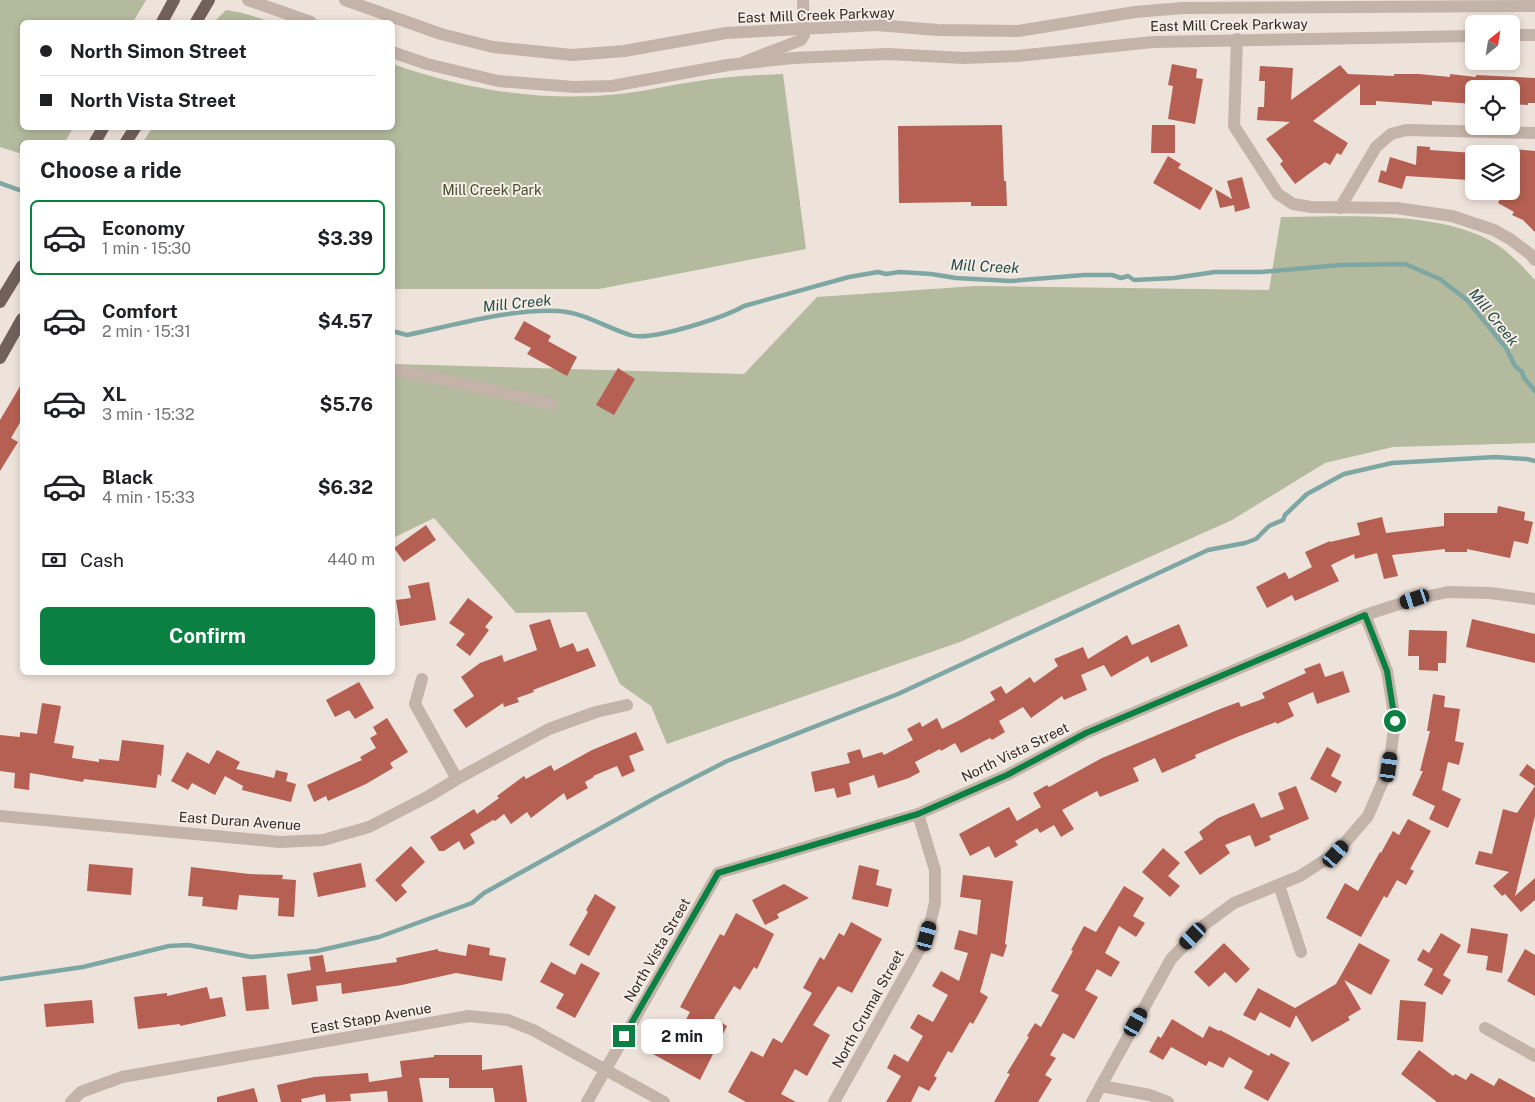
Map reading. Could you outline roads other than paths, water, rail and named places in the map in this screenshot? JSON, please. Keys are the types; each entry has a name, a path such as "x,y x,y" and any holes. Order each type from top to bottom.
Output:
{"main road":[{"path":"163,20 174,0"},
{"path":"197,20 209,0"},
{"path":"0,302 20,269"},
{"path":"0,358 20,323"}],"street":[{"path":"248,0 305,20"},
{"name":"East Mill Creek Parkway","path":"345,0 441,34 493,47 572,55 624,51 726,33 876,25 948,31 1018,31 1135,12 1183,8 1535,6"},
{"path":"741,63 801,40 804,35 803,0"},
{"path":"1520,35 1535,35"},
{"name":"East Mill Creek Parkway","path":"395,53 427,64 498,81 562,87 612,86 741,63 793,58 887,54 964,58 1017,56 1153,42 1465,36"},
{"path":"1237,40 1234,126 1278,194 1293,204 1311,207 1396,208 1452,216 1494,230 1510,239 1535,260"},
{"path":"1340,208 1376,147 1391,134 1406,130 1535,133"},
{"path":"395,371 551,404"},
{"name":"North Vista Street","path":"587,1102 718,873 918,814 1007,775 1086,733 1365,615 1415,599 1448,592 1490,593 1535,599"},
{"path":"1092,1102 1171,959 1204,925 1234,903 1300,876 1336,854 1368,816 1389,767 1395,721 1387,671 1365,615"},
{"path":"422,679 415,704 457,779"},
{"name":"East Duran Avenue","path":"0,816 280,842 323,840 369,827 549,729 596,712 628,705"},
{"name":"North Crumal Street","path":"834,1102 927,936 936,903 935,870 918,814"},
{"path":"1279,885 1301,952"},
{"name":"East Stapp Avenue","path":"71,1102 81,1092 122,1077 469,1016 508,1020 533,1030 664,1102"},
{"path":"1485,1028 1535,1056"},
{"path":"1101,1086 1150,1095 1168,1102"}],"waterway":[{"name":"Mill Creek","path":"0,183 20,190"},
{"name":"Mill Creek","path":"395,332 407,335 501,315 520,312 558,311 577,314 630,335 654,335 705,322 744,306 849,277 878,272 886,274 900,272 931,274 956,278 1011,281 1084,275 1112,275 1121,278 1128,276 1134,280 1174,278 1215,272 1261,272 1340,265 1405,264 1440,279 1468,301 1506,348 1515,366 1522,372 1524,378 1535,391"},
{"path":"0,979 83,967 169,946 188,945 251,957 317,951 379,937 472,903 484,893 657,797 727,761 898,694 1208,550 1256,539 1269,526 1283,520 1285,515 1307,494 1344,474 1392,463 1495,457 1535,461"}],"park label":[{"name":"Mill Creek Park","path":"492,190"}]}
